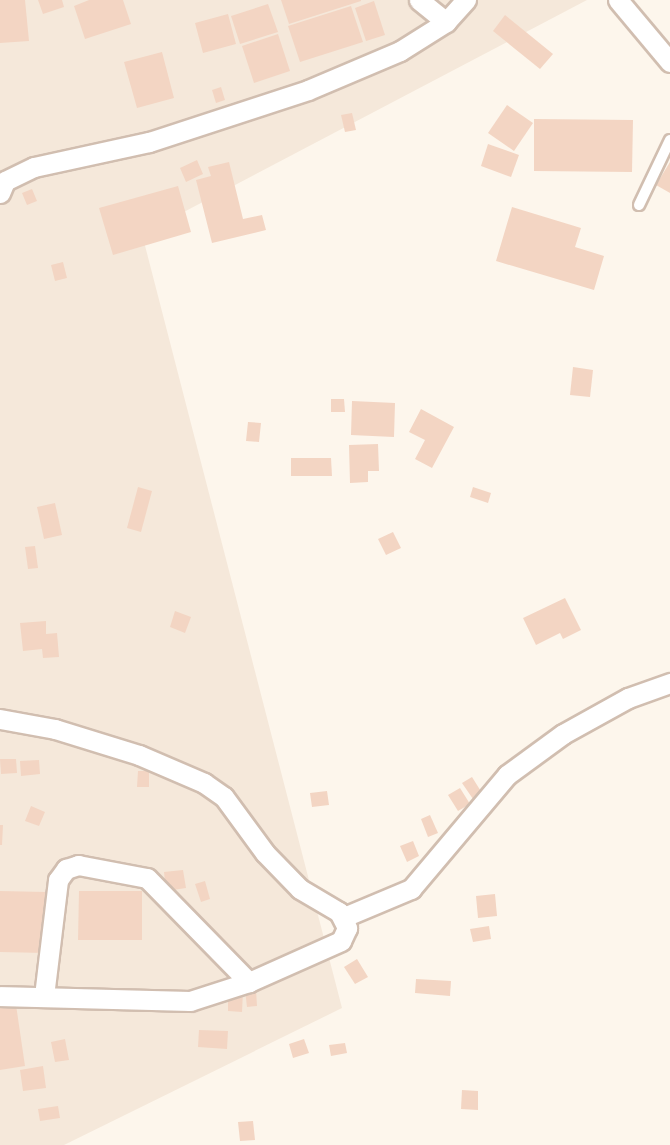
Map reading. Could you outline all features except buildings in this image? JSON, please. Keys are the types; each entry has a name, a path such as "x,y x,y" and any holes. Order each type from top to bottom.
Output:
{"street":[{"path":"419,0 446,22"},
{"path":"0,193 5,181 34,167 149,142 308,90 400,51 446,22 466,0"},
{"path":"618,0 670,62"},
{"path":"344,917 411,889 507,775 563,734 628,698 670,683"},
{"path":"0,719 67,732 139,755 204,783 224,797 265,853 300,890 344,917 347,933 341,941 249,982 190,1001 0,996"},
{"path":"44,996 58,880 66,869 78,865 147,878 249,982"}],"lane":[{"path":"639,205 670,140"}],"shaded area":[{"path":"0,0 587,0 142,234 342,1008 64,1145 0,1145"}]}
